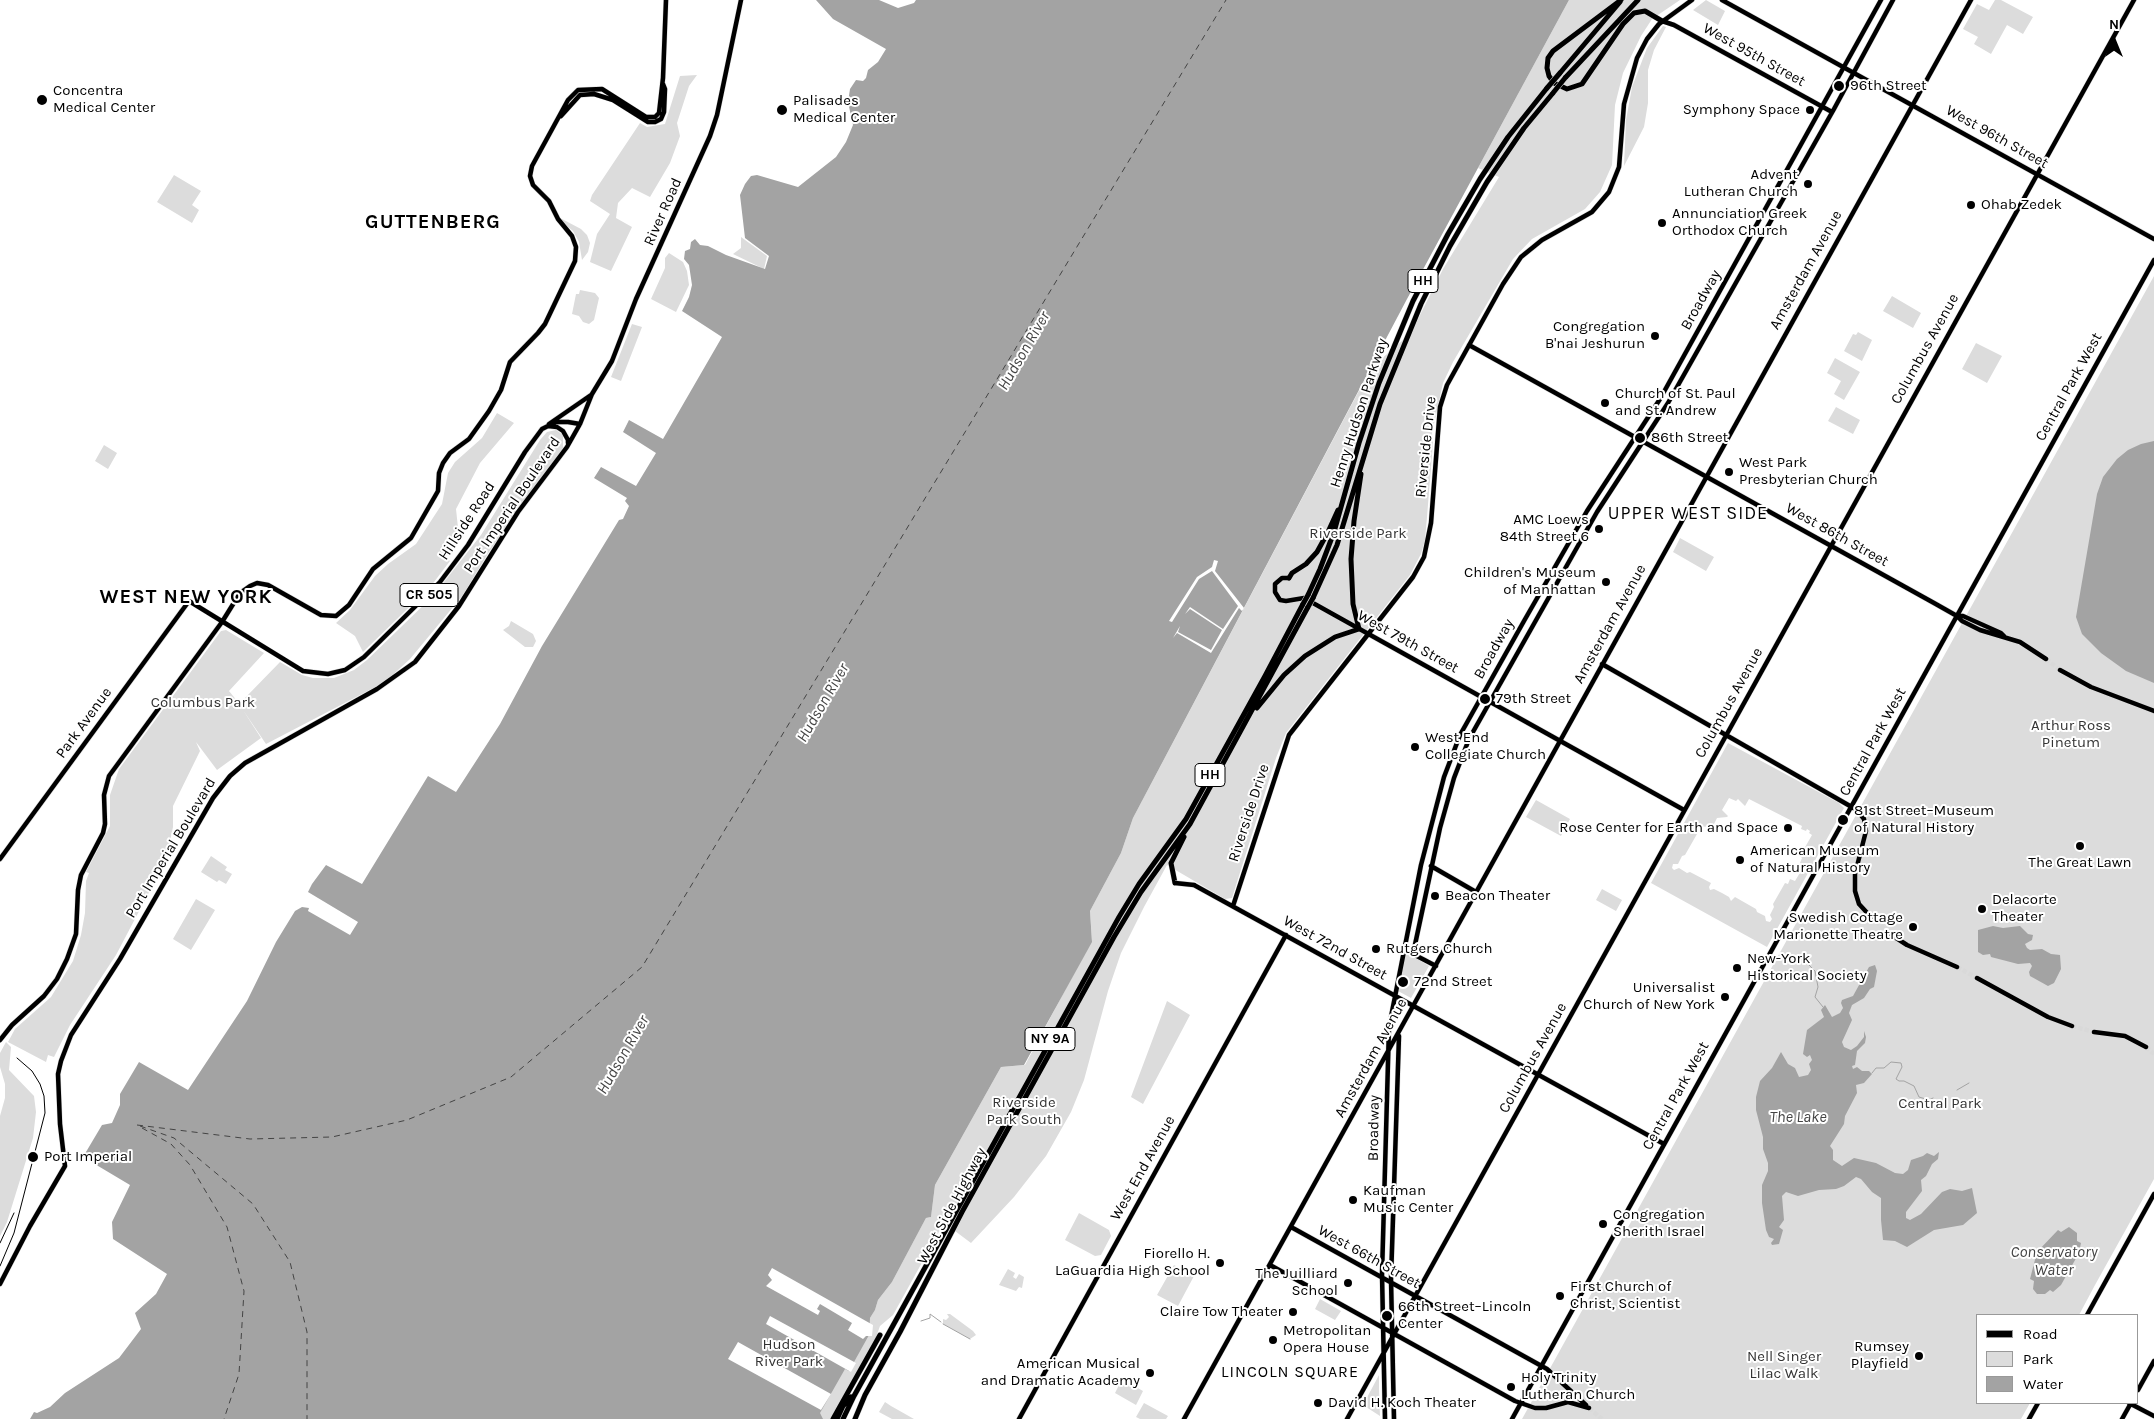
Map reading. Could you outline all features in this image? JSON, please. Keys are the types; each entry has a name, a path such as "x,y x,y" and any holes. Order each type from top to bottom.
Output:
{"highway":[{"path":"1621,0 1552,51 1548,58 1547,68 1554,83 1567,89 1582,84 1623,24 1634,14 1640,11 1647,12 1662,21"},
{"name":"Henry Hudson Parkway","path":"1180,836 1187,829 1249,718 1305,606 1324,560 1379,383 1400,330 1424,278 1486,169 1508,137 1621,0"},
{"name":"Henry Hudson Parkway","path":"1308,597 1337,545 1363,458 1395,363 1439,267 1493,173 1524,128 1566,78 1639,0"},
{"path":"1249,718 1276,684 1300,660 1331,639 1359,629 1353,604 1351,559 1354,521 1363,458"},
{"path":"1289,578 1291,574 1306,564 1320,548 1344,496"},
{"name":"Henry Hudson Parkway","path":"1180,836 1244,715 1305,606"},
{"path":"1175,883 1171,863 1180,836"},
{"name":"West Side Highway","path":"843,1419 856,1391 1118,917 1139,884 1180,836"},
{"name":"West Side Highway","path":"856,1419 872,1384 962,1212 1121,925 1141,892 1180,836"},
{"path":"835,1419 880,1335"},
{"path":"835,1419 856,1391"}],"main road":[{"path":"0,1040 12,1025 44,996 57,979 67,959 76,934 78,890 81,875 103,833 105,824 104,795 109,776 244,589 257,584 268,585 321,615 327,617 336,616 349,605 373,569 411,538 438,492 439,473 443,463 450,453 469,439 489,411 501,390 510,362 545,324 575,260 576,247 572,236 558,219 549,201 533,185 530,176 532,166 560,117 562,109 573,93 578,90 602,89 646,117 654,116 660,110 663,84 666,0"},
{"name":"River Road","path":"580,424 592,394 612,361 636,299 715,124 741,0"},
{"name":"Riverside Drive","path":"1233,906 1287,738 1415,574 1426,553 1441,402 1449,381 1512,269 1521,257 1542,240 1592,212 1612,187 1620,164 1623,110 1629,80 1643,46 1662,21 1692,0"},
{"name":"West 96th Street","path":"1722,0 2154,239"},
{"name":"Broadway","path":"1385,1419 1382,1279 1389,1027 1421,865 1443,781 1459,737 1481,697 1587,511 1670,381 1882,0"},
{"name":"Broadway","path":"1436,966 1413,954 1431,866 1454,778 1469,739 1594,518 1668,404 1893,0"},
{"name":"Amsterdam Avenue","path":"1184,1419 1971,0"},
{"name":"Columbus Avenue","path":"1347,1419 2134,0"},
{"name":"West 95th Street","path":"1662,21 1674,25 1832,112"},
{"name":"Central Park West","path":"1512,1419 2154,260"},
{"name":"West 86th Street","path":"1469,344 1957,616 1963,616 2001,632 2004,636 2027,645 2046,659"},
{"name":"CR 505","path":"547,426 592,394"},
{"path":"547,426 562,422 580,424"},
{"name":"Port Imperial Boulevard","path":"0,1284 30,1226 65,1166 60,1124 58,1074 60,1061 71,1035 120,959 213,798 230,776 245,763 377,689 415,662 459,606 518,512 567,447 580,424"},
{"path":"547,426 563,430 568,440 567,447"},
{"name":"Hillside Road","path":"188,601 303,671 328,674 351,667 364,657 440,582 468,544 535,438 547,426"},
{"path":"1289,578 1282,578 1275,584 1274,590 1277,597 1286,601 1308,597"},
{"name":"West 79th Street","path":"1308,597 1359,629 1684,810"},
{"name":"Park Avenue","path":"0,859 188,601"},
{"path":"1602,664 1852,806 1862,815 1866,828 1865,840 1856,874 1856,894 1859,904 1871,918"},
{"path":"2060,670 2085,684 2154,711"},
{"path":"1431,866 1476,892"},
{"name":"West 72nd Street","path":"1175,883 1184,882 1194,885 1664,1144"},
{"path":"1890,934 1907,945 1958,967"},
{"name":"West End Avenue","path":"1019,1419 1286,935"},
{"path":"1977,978 2048,1017 2072,1026"},
{"name":"Broadway","path":"1394,1419 1391,1283 1398,1049 1401,1030"},
{"path":"2094,1032 2125,1036 2146,1047"},
{"path":"2088,1314 2154,1194"},
{"name":"West 66th Street","path":"1290,1227 1550,1371 1588,1408 1570,1402 1546,1408 1534,1408 1520,1403"},
{"path":"1270,1264 1383,1327 1393,1335 1520,1403"},
{"path":"2139,1388 2154,1361"},
{"path":"2029,1419 2037,1404"},
{"path":"2122,1419 2130,1404"},
{"path":"2132,1404 2154,1416"}],"green space":[{"name":"Riverside Park","path":"1569,0 1680,0 1652,19 1641,36 1623,73 1615,105 1612,165 1600,192 1585,209 1532,239 1513,259 1453,362 1443,383 1432,433 1433,443 1425,540 1421,554 1410,575 1286,733 1276,758 1232,898 1225,899 1167,865 1121,953 1108,991 1084,1080 1071,1112 1046,1156 1014,1197 971,1243 955,1231 957,1227 945,1221 893,1315 880,1326 875,1340 831,1419 675,1419 870,1318 878,1300 892,1282 926,1218 931,1217 935,1185 1001,1067 1025,1065 1092,940 1090,911 1121,853 1133,818 1371,368 1411,333 1443,269 1499,177 1478,168"},
{"path":"1706,0 1725,11 1718,25 1693,10"},
{"path":"1995,0 2001,0 2033,17 2023,34 2007,25 1991,54 1974,44 1978,37 1963,29 1977,4 1989,10"},
{"path":"1663,26 1666,27 1654,50 1648,70 1648,103 1644,127 1624,166 1626,120 1632,87 1647,48"},
{"path":"697,75 689,86 677,123 680,136 670,163 650,197 632,188 618,203 616,218 632,227 611,271 590,262 597,234 610,214 590,201 592,195 640,123 647,127 665,124 680,76"},
{"path":"174,175 201,191 192,205 199,210 192,223 157,202"},
{"path":"562,219 581,229 587,235 590,243 588,252 582,260 579,242 573,231 561,221"},
{"path":"741,237 767,256 764,269 733,254 741,248"},
{"path":"669,253 683,262 687,271 689,285 676,312 651,299 665,268 665,258"},
{"name":"Central Park","path":"2154,276 2154,1179 2080,1314 1976,1314 1976,1404 2029,1404 2021,1419 1522,1419"},
{"path":"580,290 595,293 599,298 594,320 589,324 583,322 579,316 572,314 576,294 579,294"},
{"path":"1892,296 1921,313 1913,328 1883,311"},
{"path":"632,324 642,327 621,381 611,377"},
{"path":"1858,332 1872,340 1862,361 1844,351 1853,334 1856,335"},
{"path":"1976,343 2002,356 1987,383 1962,369"},
{"path":"1835,358 1860,372 1844,400 1834,394 1841,381 1827,373"},
{"path":"1836,407 1860,420 1853,434 1828,421"},
{"path":"497,413 514,423 480,463 456,509 459,537 444,555 450,561 431,586 363,652 355,636 336,623 350,610 375,576 416,544 442,504 448,473 455,462 482,438"},
{"name":"Columbus Park","path":"556,430 563,435 563,448 489,552 463,595 410,659 385,682 266,744 243,710 261,738 217,770 196,742 200,751 173,806 173,827 169,846 156,879 116,955 70,1025 54,1057 48,1055 46,1062 8,1042 15,1029 51,997 73,961 85,913 86,881 89,873 86,872 110,826 110,795 119,769 221,631 226,630 264,653 229,691 242,707 244,699 280,662 302,675 313,678 334,678 354,670 367,660 433,596 481,535 540,440 547,432"},
{"path":"104,445 117,453 108,469 95,461"},
{"path":"1680,538 1714,557 1706,571 1673,552"},
{"path":"511,621 533,634 536,641 533,647 525,647 503,630 509,626"},
{"path":"1728,743 1839,803 1844,808 1767,947 1651,883","holes":["1729,798 1736,801 1738,799 1745,806 1749,799 1802,826 1801,829 1806,831 1807,829 1812,835 1800,856 1802,858 1800,863 1804,866 1795,881 1790,879 1788,884 1785,883 1773,904 1770,922 1766,921 1765,916 1757,912 1756,909 1735,897 1731,901 1729,897 1722,893 1714,889 1710,890 1711,883 1690,872 1687,873 1679,868 1674,870 1672,868 1673,864 1678,864 1682,856 1685,855 1701,827 1713,826 1717,818 1727,817 1722,810"]},
{"path":"1536,800 1570,819 1561,836 1526,817"},
{"path":"211,856 227,867 225,870 232,874 226,884 219,880 217,882 201,872"},
{"path":"1602,889 1622,900 1616,911 1596,900"},
{"path":"196,899 215,910 191,950 173,939"},
{"path":"1406,952 1429,966 1411,998 1398,991"},
{"path":"1167,1001 1190,1015 1143,1104 1131,1097"},
{"path":"6,1042 11,1047 9,1070 34,1096 36,1112 33,1138 7,1222 0,1236 0,1116 5,1098 5,1084 0,1067 0,1053"},
{"path":"1079,1213 1109,1230 1111,1236 1101,1255 1095,1256 1065,1240"},
{"path":"1174,1265 1194,1276 1178,1306 1157,1295"},
{"path":"1008,1269 1015,1273 1013,1277 1016,1279 1019,1274 1024,1277 1022,1288 1019,1287 1016,1291 999,1285"},
{"path":"1320,1299 1341,1311 1335,1320 1315,1309"},
{"path":"947,1314 950,1314 976,1335 970,1339 943,1324 943,1319 946,1320 949,1317"},
{"path":"1379,1375 1379,1389 1380,1416 1363,1405"},
{"path":"1122,1379 1143,1391 1136,1405 1115,1393"},
{"path":"885,1402 914,1419 892,1419 879,1412"},
{"path":"1144,1403 1168,1416 1166,1419 1140,1419 1136,1417"}],"water":[{"name":"Hudson River","path":"816,0 879,0 898,8 914,3 916,0 1569,0 1407,299 1133,818 1121,853 1090,911 1092,942 1024,1065 1001,1067 935,1185 931,1217 926,1218 892,1282 878,1300 870,1318 869,1335 849,1371 845,1369 820,1413 823,1419 30,1419 34,1412 37,1413 50,1407 65,1393 119,1358 141,1329 135,1313 156,1294 167,1274 113,1239 112,1222 130,1185 83,1157 102,1125 112,1123 120,1105 120,1094 139,1062 188,1090 247,1001 276,942 295,911 302,907 309,908 308,911 350,935 358,922 308,892 312,884 326,865 362,884 428,776 456,792 500,724 542,646 619,520 623,519 629,506 625,501 627,498 594,478 601,467 636,486 656,453 623,432 629,420 663,439 722,337 682,311 689,297 692,285 689,265 684,259 685,251 690,249 691,242 695,239 700,245 708,246 726,255 765,269 769,256 745,238 740,195 745,184 751,176 757,175 798,187 836,157 846,142 853,125 848,102 850,89 856,80 863,81 866,78 868,70 878,62 886,49 833,19"},
{"path":"2154,441 2154,683 2126,671 2101,653 2082,634 2076,617 2097,494 2103,477 2117,459 2128,450"},
{"path":"1993,926 2003,928 2020,926 2028,934 2033,935 2032,940 2025,944 2027,948 2030,950 2042,949 2051,954 2060,955 2061,969 2054,983 2048,986 2030,976 2029,972 2032,966 2030,963 2018,964 1991,957 1990,954 1983,955 1978,952 1978,930"},
{"name":"The Lake","path":"1875,965 1877,971 1874,987 1870,989 1864,998 1852,1005 1849,1013 1852,1020 1842,1042 1844,1047 1851,1050 1864,1037 1864,1031 1865,1043 1857,1051 1855,1065 1852,1066 1853,1069 1857,1067 1862,1071 1869,1071 1872,1074 1864,1083 1856,1085 1857,1093 1845,1116 1844,1124 1830,1146 1833,1150 1833,1160 1842,1166 1854,1158 1876,1163 1895,1173 1903,1174 1908,1170 1911,1160 1927,1153 1934,1156 1939,1152 1938,1159 1932,1164 1926,1176 1921,1180 1922,1191 1906,1212 1906,1218 1910,1220 1921,1214 1942,1192 1950,1189 1962,1191 1972,1188 1977,1213 1963,1225 1934,1230 1907,1247 1895,1241 1883,1240 1881,1198 1872,1192 1861,1179 1856,1177 1844,1186 1836,1189 1819,1190 1798,1196 1786,1192 1782,1196 1784,1220 1779,1227 1783,1230 1779,1244 1772,1245 1771,1243 1774,1239 1769,1237 1766,1230 1762,1203 1762,1185 1768,1171 1768,1163 1763,1149 1763,1137 1756,1110 1756,1097 1760,1081 1772,1068 1781,1052 1788,1064 1795,1068 1799,1077 1808,1075 1811,1070 1809,1064 1812,1060 1810,1055 1807,1057 1803,1054 1807,1030 1824,1017 1821,1010 1825,1005 1832,1017 1840,1013 1843,1008 1842,1000 1853,996 1869,967"},
{"name":"Conservatory Water","path":"2069,1227 2077,1233 2077,1241 2081,1243 2079,1253 2061,1285 2053,1292 2050,1290 2045,1294 2037,1294 2033,1289 2034,1281 2030,1279 2037,1252 2058,1230 2061,1232"}],"pier":[{"path":"1214,560 1218,561 1215,571 1244,608 1242,611 1239,608 1211,653 1177,633 1173,638 1180,626 1178,632 1211,650 1222,630 1190,609 1185,614 1190,607 1223,629 1238,606 1212,571 1199,579 1172,622 1169,621 1197,577 1212,567"},
{"path":"772,1268 873,1325 872,1336 866,1336 863,1339 848,1330 852,1323 820,1304 817,1309 820,1311 818,1315 766,1286 772,1280 768,1275"},
{"path":"770,1316 856,1363 851,1372 766,1324"},
{"path":"738,1342 831,1394 821,1410 728,1359"}],"waterway":[{"path":"1809,965 1815,971 1818,987 1815,997 1823,1007"},
{"path":"1872,1073 1876,1068 1884,1068 1891,1062 1901,1063 1902,1067 1896,1079 1914,1086 1919,1097 1929,1100 1933,1098"},
{"path":"1957,1090 1969,1083"},
{"path":"921,1321 930,1318 930,1314 941,1322"},
{"path":"943,1324 970,1339"}],"ferry route":[{"path":"137,1125 250,1139 332,1137 407,1120 511,1077 642,967 1226,0"},
{"path":"140,1126 174,1138 253,1204 290,1262 307,1332 307,1419"},
{"path":"142,1128 171,1144 190,1165 227,1227 244,1291 239,1374 224,1419"}],"tunnel":[{"path":"2046,659 2060,670"},
{"path":"1871,917 1890,934"},
{"path":"1957,967 1977,978"},
{"path":"2072,1026 2094,1032"},
{"path":"2146,1047 2154,1054"},
{"path":"1589,1408 1602,1419"}],"tram line":[{"path":"0,1266 14,1233 45,1113 44,1096 40,1084 32,1071 17,1058"},
{"path":"0,1243 14,1213"}],"place":[{"name":"96th Street","path":"1839,86"},
{"name":"Concentra Medical Center","path":"42,100"},
{"name":"Palisades Medical Center","path":"782,110"},
{"name":"Symphony Space","path":"1810,110"},
{"name":"Advent Lutheran Church","path":"1808,184"},
{"name":"Ohab Zedek","path":"1971,205"},
{"name":"Annunciation Greek Orthodox Church","path":"1662,223"},
{"name":"Congregation B'nai Jeshurun","path":"1655,336"},
{"name":"Church of St. Paul and St. Andrew","path":"1605,403"},
{"name":"86th Street","path":"1640,438"},
{"name":"West Park Presbyterian Church","path":"1729,472"},
{"name":"AMC Loews 84th Street 6","path":"1599,529"},
{"name":"Children's Museum of Manhattan","path":"1606,582"},
{"name":"79th Street","path":"1485,699"},
{"name":"West End Collegiate Church","path":"1415,747"},
{"name":"81st Street–Museum of Natural History","path":"1843,820"},
{"name":"Rose Center for Earth and Space","path":"1788,828"},
{"name":"The Great Lawn","path":"2080,846"},
{"name":"American Museum of Natural History","path":"1740,860"},
{"name":"Beacon Theater","path":"1435,896"},
{"name":"Delacorte Theater","path":"1982,909"},
{"name":"Swedish Cottage Marionette Theatre","path":"1913,927"},
{"name":"Rutgers Church","path":"1376,949"},
{"name":"New-York Historical Society","path":"1737,968"},
{"name":"72nd Street","path":"1403,982"},
{"name":"Universalist Church of New York","path":"1725,997"},
{"name":"Port Imperial","path":"33,1157"},
{"name":"Kaufman Music Center","path":"1353,1200"},
{"name":"Congregation Sherith Israel","path":"1603,1224"},
{"name":"Fiorello H. LaGuardia High School","path":"1220,1263"},
{"name":"The Juilliard School","path":"1348,1283"},
{"name":"First Church of Christ, Scientist","path":"1560,1296"},
{"name":"Claire Tow Theater","path":"1293,1312"},
{"name":"66th Street–Lincoln Center","path":"1387,1316"},
{"name":"Metropolitan Opera House","path":"1273,1340"},
{"name":"Rumsey Playfield","path":"1919,1356"},
{"name":"American Musical and Dramatic Academy","path":"1150,1373"},
{"name":"Holy Trinity Lutheran Church","path":"1511,1387"},
{"name":"David H. Koch Theater","path":"1318,1403"}],"district":[{"name":"GUTTENBERG","path":"433,222"},
{"name":"UPPER WEST SIDE","path":"1688,514"},
{"name":"WEST NEW YORK","path":"186,597"},
{"name":"LINCOLN SQUARE","path":"1290,1372"}],"park label":[{"name":"Arthur Ross Pinetum","path":"2071,734"},
{"name":"Riverside Park South","path":"1024,1112"},
{"name":"Hudson River Park","path":"789,1354"},
{"name":"Nell Singer Lilac Walk","path":"1784,1366"}]}
